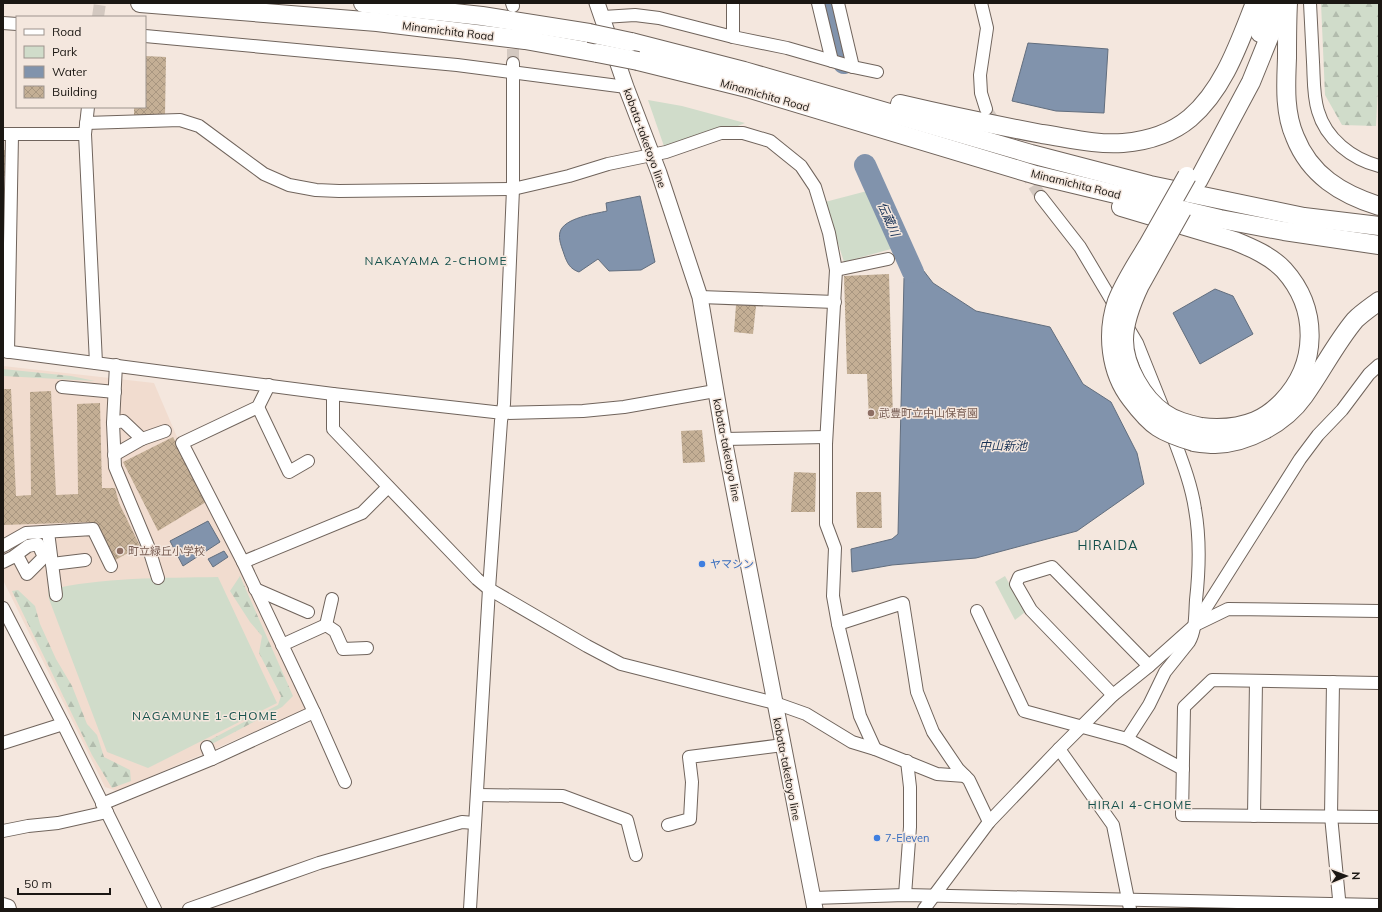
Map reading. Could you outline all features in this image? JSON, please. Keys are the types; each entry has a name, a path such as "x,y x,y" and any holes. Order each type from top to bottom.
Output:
{"highway":[{"name":"Minamichita Road","path":"140,3 377,22 525,40 638,61 747,88 1036,175 1220,219 1284,231 1379,245"},
{"name":"Minamichita Road","path":"363,3 482,16 589,33 631,42 776,80 1031,154 1150,185 1304,217 1379,226"},
{"path":"776,80 864,96 1012,128 1088,142 1123,143 1141,141 1173,129 1183,123 1208,100 1226,70 1242,37 1255,3"},
{"path":"1268,3 1259,34 1240,79 1193,179 1134,297 1127,321 1124,342 1129,367 1140,388 1164,413 1186,424 1197,435 1215,444 1236,441 1254,435 1272,425 1288,413 1303,398 1336,346 1356,319 1379,301"},
{"path":"1193,179 1252,82 1283,3"},
{"path":"1288,3 1286,89 1288,111 1294,136 1311,164 1335,187 1349,195 1379,206"},
{"path":"902,135 949,158 1235,241 1251,247 1265,255 1284,270 1296,286 1306,307 1310,329 1307,359 1300,377 1290,393 1273,410 1255,421 1197,435"}],"main road":[{"name":"kobata-taketoyo line","path":"597,3 626,87 652,155 700,297 724,439 814,903"}],"street":[{"path":"733,3 733,37"},
{"path":"818,3 832,61"},
{"path":"838,3 852,67"},
{"path":"981,3 987,28 980,75 981,93 986,109"},
{"path":"1310,3 1315,96 1318,111 1325,128 1334,140 1350,153 1369,164 1379,166"},
{"path":"603,18 635,15 659,18 733,37 787,48 852,67 877,72"},
{"path":"3,23 16,24"},
{"path":"146,36 449,65 513,68 626,87"},
{"path":"470,909 478,795 489,589 500,428 504,404 513,189 513,68"},
{"path":"88,108 85,129 96,363"},
{"path":"715,391 624,407 583,411 503,413 333,394 116,365 5,352 8,135 180,120 199,126 264,174 289,185 316,190 339,191 513,189 569,176 608,164 666,152 720,133 743,132 770,141 801,166 815,187 829,233 836,270 826,437 826,524 835,548 833,596 838,624 860,716 875,749"},
{"path":"1041,197 1080,246 1137,343 1157,391 1188,479 1195,509 1198,568 1195,625 1192,637 1190,642 1165,672 1149,706 1127,739"},
{"path":"836,270 888,259"},
{"path":"700,297 835,302"},
{"path":"1195,625 1300,459 1318,435 1342,410 1379,364"},
{"path":"116,365 113,423 115,467 148,546 158,578"},
{"path":"269,385 258,407 182,443 243,562 314,712 345,782"},
{"path":"62,387 115,392"},
{"path":"333,394 333,429 477,579 489,589 586,646 621,664 775,703 806,714 852,742 907,761 937,774 965,776"},
{"path":"258,407 289,472 308,462"},
{"path":"113,423 123,421 142,439"},
{"path":"114,455 142,439 165,431"},
{"path":"724,439 826,437"},
{"path":"243,562 362,513 388,487"},
{"path":"3,546 26,533 93,530 111,566"},
{"path":"48,532 56,595"},
{"path":"52,564 85,560"},
{"path":"1114,695 1031,610 1016,584 1019,577 1052,567 1149,666"},
{"path":"255,589 308,612"},
{"path":"326,625 332,600"},
{"path":"838,624 903,602 917,692 933,732 958,769 969,780 989,822"},
{"path":"3,608 63,724 155,909"},
{"path":"924,909 989,822 1059,749 1114,695 1195,625 1228,609 1379,611"},
{"path":"977,611 1024,711 1127,739 1184,769"},
{"path":"282,645 326,625"},
{"path":"326,625 336,631 342,649 367,648"},
{"path":"1379,683 1212,680 1184,707 1182,815 1379,817"},
{"path":"1254,816 1256,681"},
{"path":"1333,682 1331,816 1340,906"},
{"path":"3,831 28,826 58,823 105,808 314,712"},
{"path":"3,743 63,724"},
{"path":"668,825 690,819 692,782 689,757 783,745"},
{"path":"207,747 212,759"},
{"path":"1059,749 1113,825 1129,904"},
{"path":"906,895 910,827 910,787 907,761"},
{"path":"478,795 562,796 570,798 627,820 636,855"},
{"path":"189,909 320,863 462,822 476,823"},
{"path":"814,903 906,895 1129,904 1379,905"},
{"path":"3,904 9,906 10,909"}],"shaded area":[{"name":"町立緑丘小学校","path":"3,366 154,383 177,437 223,522 308,703 305,710 117,791 105,787 3,580"}],"green space":[{"path":"1321,3 1379,3 1379,69 1376,126 1342,125 1325,95"},
{"path":"648,100 682,106 745,123 666,152"},
{"path":"867,191 891,249 844,262 825,202"},
{"path":"3,369 71,376 95,381 3,376"},
{"path":"240,576 293,696 282,707 210,745 208,741 278,705 281,696 259,653 262,636 250,622 230,591"},
{"path":"1005,576 1025,612 1015,620 995,582"},
{"path":"218,577 277,703 148,768 107,752 49,599 48,590 111,580"},
{"path":"18,590 35,606 40,624 56,659 72,686 87,724 97,735 104,757 130,770 131,781 112,788 92,755 12,591"}],"water":[{"path":"1028,43 1108,49 1104,113 1056,111 1012,101"},
{"path":"640,196 655,262 641,270 609,271 598,259 579,272 569,265 560,240 560,232 567,223 580,217 607,211 606,203"},
{"name":"中山新池","path":"920,266 933,283 976,311 1050,327 1083,384 1111,402 1137,453 1144,484 1077,531 976,558 892,565 852,572 851,549 892,539 898,534 904,278"},
{"path":"1215,289 1233,296 1253,334 1200,364 1173,313"},
{"path":"208,521 220,542 183,566 170,541"},
{"path":"224,551 228,557 213,567 208,559"}],"building":[{"path":"146,56 166,57 165,116 134,116 134,108 146,108"},
{"path":"3,150 7,150 5,176 3,176"},
{"path":"889,274 893,419 869,419 867,374 847,374 844,276"},
{"path":"736,305 756,306 753,334 734,332"},
{"path":"3,389 11,389 16,496 31,495 30,392 51,391 56,495 78,494 77,404 100,403 102,488 115,488 119,503 140,546 112,562 93,522 3,525"},
{"path":"702,430 705,462 683,463 681,431"},
{"path":"173,437 206,502 158,531 123,462"},
{"path":"794,472 816,473 815,512 791,512"},
{"path":"856,492 881,492 882,528 857,528"}],"waterway":[{"name":"伝蔵川","path":"829,3 844,63"},
{"name":"伝蔵川","path":"865,165 913,272"}],"tunnel":[{"path":"98,16 100,3"},
{"path":"513,31 513,63"},
{"path":"986,109 1041,197"}],"place":[{"name":"武豊町立中山保育園","path":"871,413"},
{"name":"町立緑丘小学校","path":"120,551"},
{"name":"ヤマシン","path":"702,564"},
{"name":"7-Eleven","path":"877,838"}],"district":[{"name":"NAKAYAMA 2-CHOME","path":"436,260"},
{"name":"HIRAIDA","path":"1108,545"},
{"name":"NAGAMUNE 1-CHOME","path":"205,715"},
{"name":"HIRAI 4-CHOME","path":"1140,804"}]}
